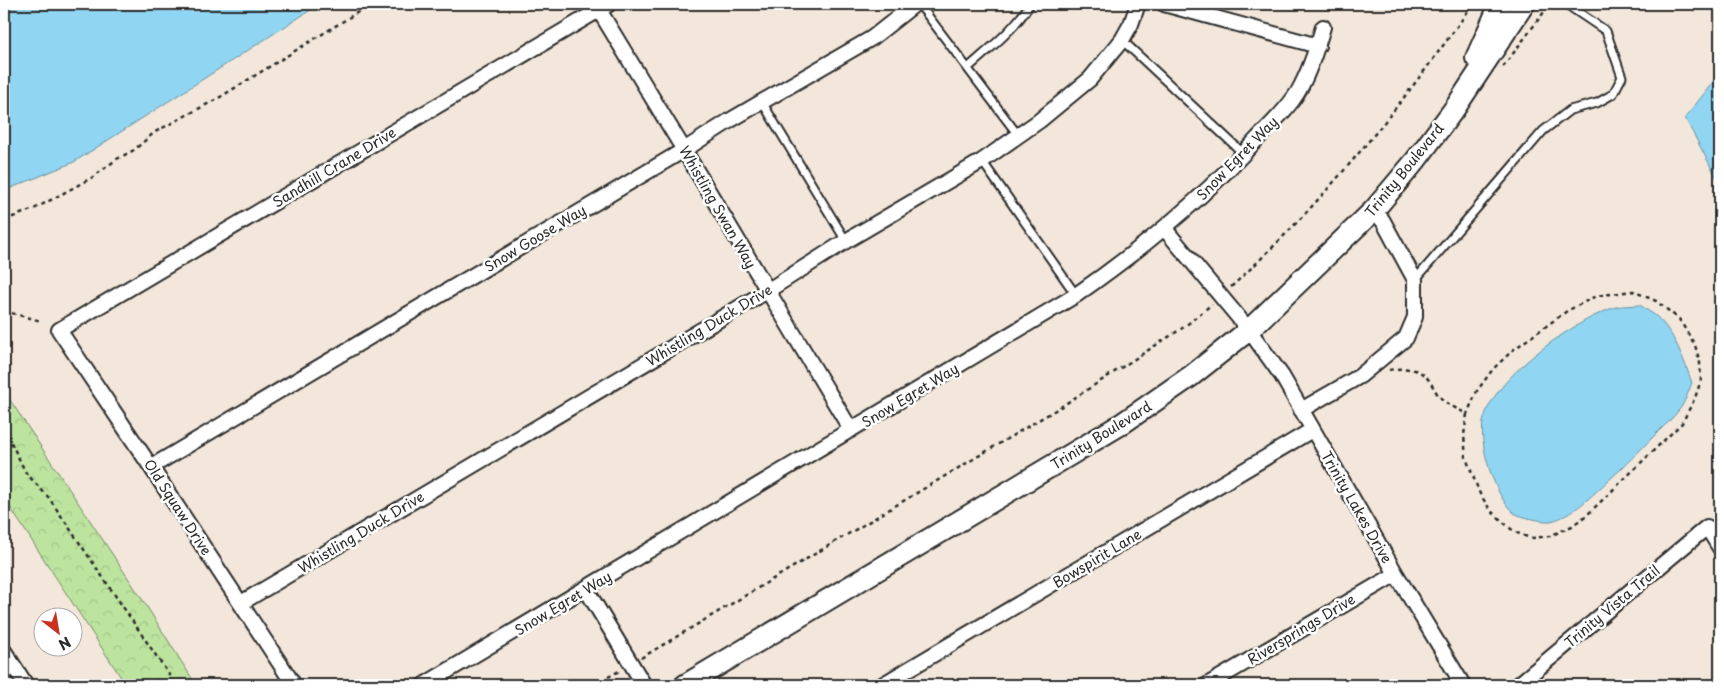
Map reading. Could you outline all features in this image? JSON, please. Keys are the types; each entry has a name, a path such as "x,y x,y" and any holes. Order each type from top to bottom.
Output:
{"main road":[{"name":"Trinity Boulevard","path":"1454,108 1500,4"},
{"name":"Trinity Boulevard","path":"685,685 1120,425 1191,376 1250,330 1374,210 1416,160 1454,108 1524,4"}],"street":[{"name":"Snow Goose Way","path":"151,467 872,38 915,4"},
{"name":"Whistling Duck Drive","path":"240,603 767,291 846,241 982,161 1090,79 1122,40 1131,24 1138,4"},
{"path":"1164,4 1318,46"},
{"name":"Whistling Swan Way","path":"604,7 684,150 851,430"},
{"name":"Sandhill Crane Drive","path":"59,330 604,7"},
{"name":"Snow Egret Way","path":"424,685 1076,294 1125,260 1206,192 1244,154 1298,92 1309,70 1324,26"},
{"path":"1301,410 1360,376 1406,338 1415,317 1415,280 1383,221 1374,210"},
{"name":"Trinity Lakes Drive","path":"1164,228 1250,330 1282,376 1396,574 1463,685"},
{"name":"Old Squaw Drive","path":"59,330 294,685"},
{"name":"Bowspirit Lane","path":"882,685 1312,430"},
{"name":"Trinity Vista Trail","path":"1518,685 1707,527 1720,548"},
{"name":"Riversprings Drive","path":"1207,685 1396,574"},
{"path":"586,589 644,685"},
{"path":"5,657 26,685"}],"lane":[{"path":"919,4 1018,135"},
{"path":"968,68 1003,37 1030,4"},
{"path":"1415,280 1543,131 1570,110 1597,103 1614,94 1622,76 1606,31 1566,4"},
{"path":"1122,40 1244,154"},
{"path":"762,102 846,241"},
{"path":"982,161 1076,294"}],"path":[{"path":"4,218 13,217 36,208 93,177 117,159 134,150 155,132 217,99 371,4"},
{"path":"643,658 1062,406 1184,327 1222,297 1271,251 1326,192 1389,117 1473,4"},
{"path":"1633,291 1656,301 1678,319 1696,344 1700,363 1700,380 1695,398 1682,423 1588,514 1572,526 1550,536 1532,538 1521,535 1511,529 1491,511 1480,494 1466,458 1464,435 1467,414 1477,391 1493,369 1514,350 1567,311 1596,296 1633,291"},
{"path":"4,311 19,317 41,321"},
{"path":"1386,371 1401,368 1415,370 1424,374 1441,398 1467,414"},
{"path":"4,428 26,473 48,498 176,685"},
{"path":"594,685 620,671"}],"green space":[{"path":"4,391 144,602 196,685 126,685 82,618 82,606 74,606 4,498"}],"water":[{"path":"4,4 320,4 74,162 4,191"},
{"path":"1720,73 1720,184 1685,118"},
{"path":"1640,305 1656,316 1669,330 1682,356 1692,383 1683,404 1672,419 1575,510 1551,521 1532,519 1514,513 1495,484 1486,457 1482,432 1483,422 1489,405 1517,370 1556,339 1596,315 1613,308"}]}
